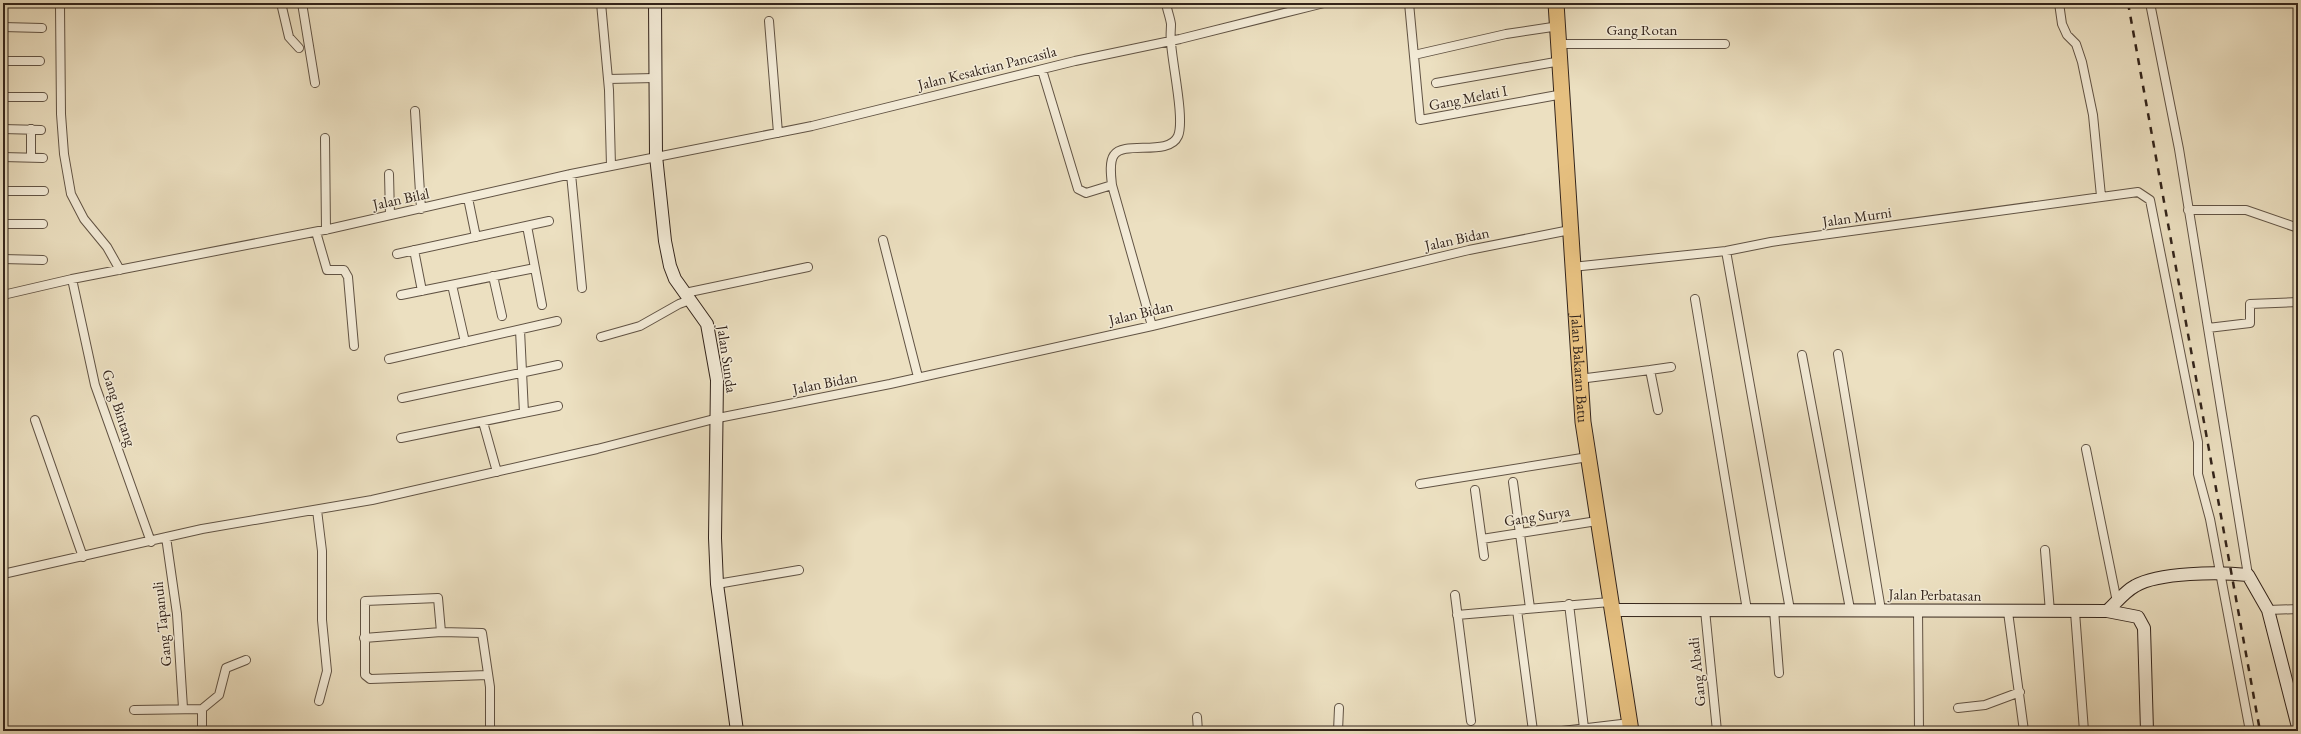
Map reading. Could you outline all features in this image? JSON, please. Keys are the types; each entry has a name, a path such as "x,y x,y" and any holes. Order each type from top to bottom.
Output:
{"highway":[{"name":"Jalan Bakaran Batu","path":"1556,3 1561,61 1579,379 1597,521 1631,727"}],"main road":[{"name":"Jalan Sunda","path":"655,3 656,156 667,255 675,279 708,324 717,380 718,418 714,538 717,584 737,731"},
{"path":"2107,611 2135,586 2143,583 2200,573 2248,575 2268,610 2298,727"},
{"name":"Jalan Perbatasan","path":"1610,606 1705,610 1850,609 2008,612 2107,611 2138,617 2144,628 2147,731"}],"street":[{"path":"281,3 289,37 299,48"},
{"path":"302,3 315,83"},
{"path":"601,3 608,79 611,166"},
{"path":"1152,326 1112,185 1112,159 1115,153 1123,150 1164,146 1173,142 1179,134 1180,119 1170,40 1171,24 1166,3"},
{"name":"Jalan Kesaktian Pancasila","path":"656,156 778,133 1324,3"},
{"path":"1409,3 1414,55 1506,34 1558,26"},
{"path":"2059,3 2062,24 2067,35 2076,44 2082,62 2093,114 2101,196"},
{"path":"2150,3 2179,149 2248,575"},
{"path":"60,6 61,114 64,154 71,194 84,219 107,247 120,270"},
{"path":"769,21 778,133"},
{"path":"3,27 42,28"},
{"name":"Gang Rotan","path":"1559,44 1725,44"},
{"name":"Gang Melati I","path":"1414,55 1418,115 1421,121 1563,94"},
{"path":"3,61 40,62"},
{"path":"1436,83 1561,61"},
{"path":"1042,70 1078,189 1082,192 1089,192 1112,185"},
{"path":"608,79 655,78"},
{"path":"3,97 43,98"},
{"path":"415,111 422,209"},
{"path":"3,129 41,130"},
{"path":"30,157 31,129"},
{"path":"325,138 326,230"},
{"name":"Jalan Bilal","path":"3,295 72,279 326,230 656,156"},
{"path":"3,157 43,158"},
{"path":"389,174 390,215"},
{"path":"571,174 582,288"},
{"path":"3,191 44,191"},
{"name":"Jalan Murni","path":"1572,267 1726,251 1772,242 2033,208 2101,196 2138,192 2144,194 2150,200 2152,207 2198,442 2198,474 2210,519 2221,573"},
{"path":"468,198 476,237"},
{"path":"2188,210 2246,210 2298,228"},
{"path":"397,254 549,221"},
{"path":"3,224 43,224"},
{"path":"527,226 542,305"},
{"name":"Jalan Bidan","path":"3,574 151,542 166,537 281,514 350,505 597,449 718,418 849,392 1152,326 1462,252 1570,230"},
{"path":"316,232 327,270 344,270 348,277 354,346"},
{"path":"883,240 918,377"},
{"path":"414,250 422,291"},
{"path":"1726,251 1790,610"},
{"path":"3,259 43,260"},
{"path":"601,337 640,326 679,304 688,297 808,266"},
{"path":"401,295 535,268"},
{"path":"493,276 502,316"},
{"name":"Gang Bintang","path":"72,279 95,385 151,542"},
{"path":"452,285 466,342"},
{"path":"1695,298 1747,610"},
{"path":"2208,328 2250,323 2250,304 2298,302"},
{"path":"389,359 557,322"},
{"path":"520,330 524,413"},
{"path":"1802,354 1850,609"},
{"path":"1838,354 1881,610"},
{"path":"402,398 558,365"},
{"path":"1579,379 1671,367"},
{"path":"1650,370 1658,410"},
{"path":"401,438 558,406"},
{"path":"35,420 83,557"},
{"path":"483,422 497,472"},
{"path":"2086,449 2117,602"},
{"path":"1420,484 1588,457"},
{"path":"1513,482 1530,608"},
{"path":"1474,490 1484,556"},
{"path":"318,510 322,552 322,620 327,671 319,701"},
{"name":"Gang Surya","path":"1482,539 1597,521"},
{"name":"Gang Tapanuli","path":"166,537 177,614 183,708"},
{"path":"2045,550 2050,612"},
{"path":"717,584 800,570"},
{"path":"2221,573 2250,731"},
{"path":"1455,595 1471,721"},
{"path":"441,632 438,598 368,599 364,603 365,675 370,679 488,675"},
{"path":"1569,604 1584,728"},
{"path":"1457,615 1569,604 1610,606"},
{"path":"1517,610 1533,731"},
{"name":"Gang Abadi","path":"1705,610 1717,731"},
{"path":"1774,610 1779,673"},
{"path":"1918,610 1919,731"},
{"path":"2268,610 2298,610"},
{"path":"2008,612 2020,692 2024,731"},
{"path":"2075,612 2084,731"},
{"path":"364,638 441,632 482,633 488,675 490,731"},
{"path":"134,710 183,708 202,709 219,695 226,668 246,660"},
{"path":"1958,708 1985,705 2020,692"},
{"path":"1338,731 1339,708"},
{"path":"202,709 202,731"},
{"path":"1197,717 1198,731"},
{"path":"1562,731 1584,728 1631,727"},
{"path":"2296,731 2298,727"}],"railway":[{"path":"2128,3 2260,731"}]}
